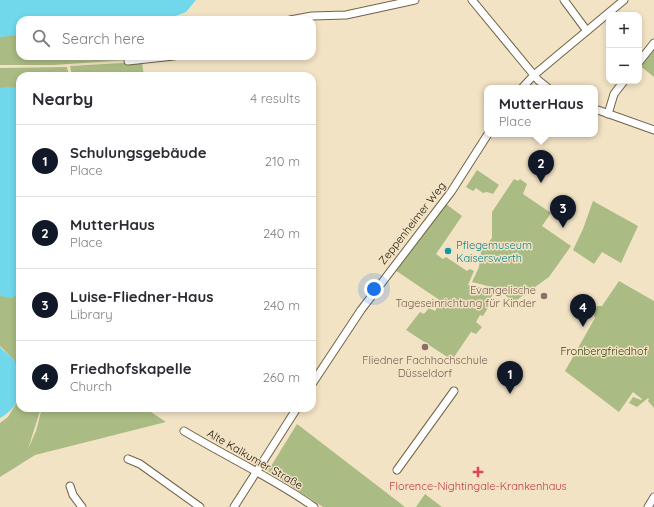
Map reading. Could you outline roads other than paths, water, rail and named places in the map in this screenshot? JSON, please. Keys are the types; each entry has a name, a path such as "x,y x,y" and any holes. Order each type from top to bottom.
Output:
{"street":[{"path":"312,16 346,15 415,0"},
{"path":"472,0 534,75 545,85"},
{"path":"564,0 587,31"},
{"path":"525,85 534,75 624,0"},
{"path":"642,58 654,43"},
{"path":"128,61 137,60"},
{"path":"608,114 614,94 622,84"},
{"path":"598,110 654,130"},
{"name":"Zeppenheimer Weg","path":"316,378 361,310 451,192 486,137"},
{"path":"397,470 454,391"},
{"path":"234,507 294,412"},
{"name":"Alte Kalkumer Straße","path":"184,431 231,459 257,472 314,507"},
{"path":"128,459 140,464 200,507"},
{"path":"70,486 73,495 82,507"},
{"path":"648,507 654,497"}],"water":[{"path":"0,0 196,0 186,12 176,16 16,16 16,35 0,37"},
{"path":"0,88 16,88 16,296 12,298 0,296"},
{"path":"0,347 14,360 16,366 16,404 10,411 0,418"}],"place":[{"name":"MutterHaus","path":"541,183"},
{"name":"Luise-Fliedner-Haus","path":"563,228"},
{"name":"Pflegemuseum Kaiserswerth","path":"448,251"},
{"name":"Evangelische Tageseinrichtung für Kinder","path":"544,296"},
{"name":"Friedhofskapelle","path":"583,327"},
{"name":"Fliedner Fachhochschule Düsseldorf","path":"425,347"},
{"name":"Schulungsgebäude","path":"510,394"},
{"name":"Florence-Nightingale-Krankenhaus","path":"478,472"}],"park label":[{"name":"Fronbergfriedhof","path":"604,351"}]}
